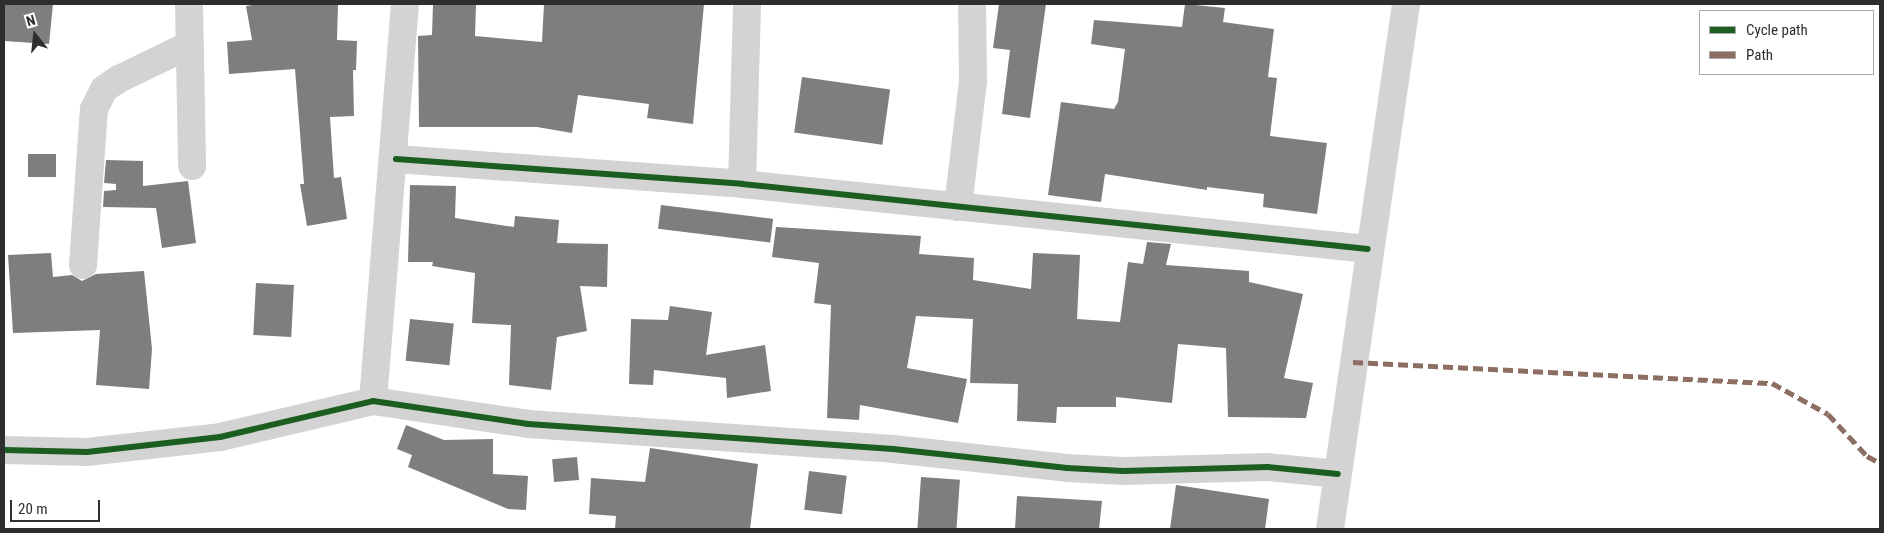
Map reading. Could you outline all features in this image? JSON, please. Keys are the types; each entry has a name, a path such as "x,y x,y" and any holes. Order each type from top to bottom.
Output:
{"street":[{"path":"189,4 187,46 192,166"},
{"path":"373,401 396,159 405,4"},
{"path":"742,184 747,4"},
{"path":"958,207 973,82 972,4"},
{"path":"1330,529 1368,249 1398,4"},
{"path":"84,265 94,109 104,89 120,79 187,46"},
{"path":"396,159 742,184 1368,249"},
{"path":"4,450 88,452 220,437 373,401 528,424 893,448 1067,468 1123,471 1268,467 1338,474"}],"building":[{"path":"4,4 53,4 49,44 4,41"},
{"path":"260,4 338,4 337,40 357,41 356,70 353,70 354,116 330,117 334,178 341,177 347,219 307,226 300,184 304,184 295,69 229,74 227,42 252,40 246,6"},
{"path":"433,4 476,4 475,36 542,42 544,4 704,4 693,124 647,118 649,104 578,95 572,133 537,127 419,127 418,36 432,35"},
{"path":"999,4 1046,4 1030,118 1002,114 1010,50 993,48"},
{"path":"1185,4 1225,8 1223,22 1274,29 1268,77 1277,78 1270,136 1327,143 1317,214 1263,207 1264,194 1207,187 1207,190 1105,174 1101,202 1048,195 1061,102 1114,109 1118,102 1125,49 1091,44 1094,20 1182,27"},
{"path":"802,77 890,89 882,145 794,132"},
{"path":"28,154 56,154 56,177 28,177"},
{"path":"106,160 143,161 143,186 188,181 196,243 162,248 156,208 103,207 104,191 116,190 116,184 104,183"},
{"path":"410,185 456,186 455,218 514,227 515,216 559,220 557,243 608,244 607,287 580,286 587,331 557,337 551,390 509,385 511,325 472,323 475,273 432,266 433,262 408,262"},
{"path":"661,205 773,219 770,243 658,229"},
{"path":"776,227 921,236 919,254 974,258 973,280 1031,289 1033,253 1080,255 1077,319 1120,322 1128,262 1143,264 1147,242 1171,244 1166,265 1249,271 1249,282 1303,294 1284,378 1313,383 1306,418 1228,417 1226,348 1178,344 1172,403 1116,397 1116,407 1057,407 1056,423 1017,421 1018,384 970,383 973,319 916,316 907,368 967,379 958,423 860,405 859,420 827,418 831,305 814,303 819,263 772,257"},
{"path":"51,253 53,277 72,275 82,281 96,274 144,271 152,349 149,389 96,385 100,330 13,333 8,255"},
{"path":"256,283 294,285 291,337 253,335"},
{"path":"670,306 712,312 706,355 765,345 771,391 727,398 726,378 654,370 653,385 629,384 631,319 668,320"},
{"path":"410,319 454,324 449,365 406,361"},
{"path":"406,425 444,440 493,439 493,474 528,476 526,510 508,509 408,467 412,455 397,449"},
{"path":"650,448 758,464 750,529 615,529 616,516 589,514 591,478 645,482"},
{"path":"577,457 579,480 554,482 552,459"},
{"path":"809,471 847,476 842,514 804,510"},
{"path":"921,477 960,480 956,529 917,529"},
{"path":"1176,485 1269,499 1265,529 1170,529"},
{"path":"1017,496 1102,501 1099,529 1015,529"}],"marked path":[{"path":"1353,362 1772,383 1828,414 1867,456 1880,463"}],"cycle path":[{"path":"396,159 742,184 1368,249"},
{"path":"4,450 87,452 220,437 373,401 528,424 893,449 1067,468 1123,471 1268,467 1338,474"}]}
